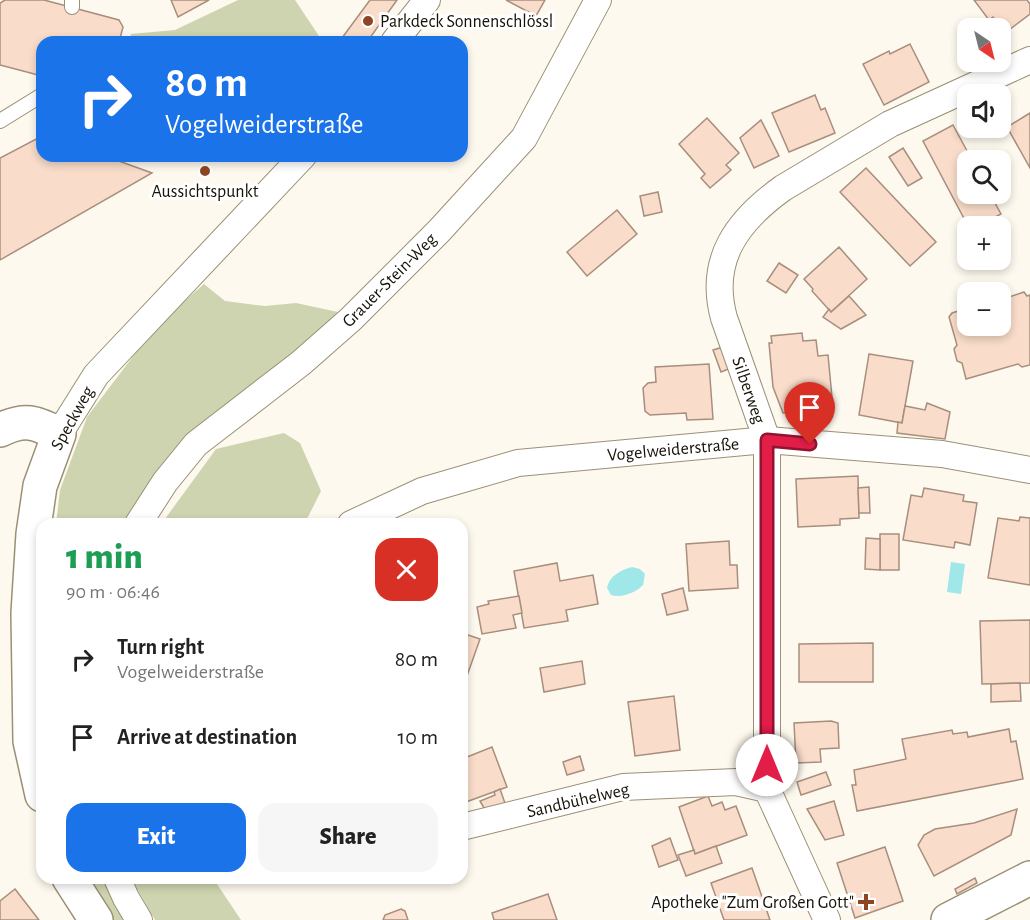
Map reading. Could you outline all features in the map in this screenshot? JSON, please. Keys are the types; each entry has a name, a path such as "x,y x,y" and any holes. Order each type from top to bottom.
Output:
{"street":[{"path":"399,36 427,0"},
{"name":"Grauer-Stein-Weg","path":"142,518 165,482 196,444 301,363 351,319 432,238 524,138 598,0"},
{"name":"Silberweg","path":"827,920 767,789 767,440 720,303 720,270 724,255 740,228 766,200 783,188 891,124 1030,60"},
{"name":"Speckweg","path":"36,768 30,741 28,613 33,534 40,486 59,434 96,375 297,162"},
{"path":"0,430 19,422 36,423 59,434"},
{"name":"Vogelweiderstraße","path":"363,518 422,491 518,463 767,440 942,453 1030,470"},
{"name":"Sandbühelweg","path":"468,826 623,787 736,782 767,789"},
{"path":"948,920 1030,878"},
{"path":"73,884 96,920"},
{"path":"120,884 139,920"}],"lane":[{"path":"0,121 36,99"}],"green space":[{"path":"238,0 295,0 319,36 131,36 131,34 175,30"},
{"path":"204,284 225,301 265,306 296,303 338,312 318,334 152,481 128,518 57,518 60,490 87,417 156,326"},
{"path":"284,433 300,443 321,491 308,517 166,518 216,449"},
{"path":"88,884 110,884 130,920 113,920"},
{"path":"134,884 217,884 241,920 155,920"}],"water":[{"path":"951,562 965,564 961,594 947,592"},
{"path":"632,567 640,569 645,574 643,585 629,594 611,595 607,588 610,580 620,572"}],"building":[{"path":"5,0 44,0 119,20 123,27 121,36 36,36 36,74 0,65 0,3"},
{"path":"171,0 209,0 178,17"},
{"name":"Parkdeck Sonnenschlössl","path":"370,0 397,0 371,36 343,36"},
{"path":"506,0 545,0 536,16"},
{"path":"974,0 1027,0 1030,4 1030,14 1011,28 1011,18 988,18"},
{"path":"910,44 929,82 884,105 863,64"},
{"path":"815,95 821,110 825,108 835,133 789,152 772,113"},
{"path":"1030,113 1030,168 1011,134 1011,125"},
{"path":"707,118 739,153 726,165 731,170 710,188 701,178 705,174 679,144"},
{"path":"761,120 779,156 754,168 740,138"},
{"path":"953,125 957,138 960,138 967,150 957,150 957,204 996,204 1001,214 963,216 923,141"},
{"path":"36,139 36,162 122,162 152,173 0,260 0,158"},
{"path":"903,148 922,178 908,186 889,157"},
{"path":"866,168 936,242 910,266 840,192"},
{"path":"658,192 662,212 644,216 640,196"},
{"path":"617,210 637,234 587,276 567,252"},
{"path":"839,247 867,279 831,312 804,279"},
{"path":"779,263 798,275 786,293 767,281"},
{"path":"1024,292 1027,296 1030,295 1030,365 1022,367 1018,364 966,379 962,363 957,361 954,349 957,345 949,317 957,311 957,336 1011,336 1011,296"},
{"path":"849,296 866,315 841,329 823,317 829,309 831,312"},
{"path":"802,333 803,341 816,340 818,356 828,355 833,408 783,413 773,387 769,343 772,343 771,336"},
{"path":"723,347 731,368 721,372 713,350"},
{"path":"869,354 913,361 902,423 859,415"},
{"path":"709,364 713,419 687,420 686,413 650,415 645,411 643,388 648,383 656,382 655,367"},
{"path":"927,403 950,412 945,439 897,433 898,422 902,423 905,406 925,410"},
{"path":"858,476 859,518 840,519 840,525 798,527 796,479"},
{"path":"869,487 870,513 859,513 858,488"},
{"path":"924,488 964,495 963,501 977,503 970,545 955,542 954,548 903,540 911,495 922,497"},
{"path":"1020,517 1030,518 1030,585 988,578 998,518 1019,521"},
{"path":"880,534 899,534 899,570 880,570"},
{"path":"866,538 880,539 880,570 865,569"},
{"path":"729,541 730,565 737,565 738,588 689,591 686,544"},
{"path":"557,563 560,581 593,575 598,604 566,610 568,621 524,628 514,571"},
{"path":"683,588 688,610 667,615 662,594"},
{"path":"519,596 522,613 513,615 516,628 482,634 477,607 489,604 488,601"},
{"path":"1030,620 1030,683 982,684 980,621"},
{"path":"468,635 480,639 468,673"},
{"path":"873,643 873,682 799,682 799,644"},
{"path":"582,661 585,684 544,692 540,668"},
{"path":"1020,683 1021,701 991,702 991,684"},
{"path":"674,696 680,750 635,756 628,702"},
{"path":"831,721 838,723 839,748 820,749 821,762 796,763 794,723"},
{"path":"1009,729 1011,742 1016,741 1023,779 857,811 852,785 856,785 854,770 906,759 902,739 952,730 953,734 967,732 968,737"},
{"path":"492,747 507,787 468,801 468,757"},
{"path":"580,756 584,770 567,775 563,762"},
{"path":"826,772 831,785 801,795 797,782"},
{"path":"500,789 506,806 487,813 480,801 495,795 494,792"},
{"path":"708,796 712,806 722,802 725,810 736,806 747,835 695,854 679,807"},
{"path":"834,801 844,835 825,840 807,809"},
{"path":"1017,809 1011,835 934,876 918,845 924,835 935,829 974,823"},
{"path":"670,838 678,860 659,867 652,846"},
{"path":"716,846 722,863 686,876 678,855 694,850 695,854"},
{"path":"885,847 903,901 855,918 837,863"},
{"path":"752,868 770,920 724,920 711,883"},
{"path":"975,878 977,883 957,894 955,889"},
{"path":"15,889 39,920 0,920 0,901"},
{"path":"548,894 557,920 494,920 492,913"},
{"path":"401,909 405,911 408,920 383,920 385,915"}],"place":[{"name":"Parkdeck Sonnenschlössl","path":"368,21"},
{"name":"Aussichtspunkt","path":"205,171"},
{"name":"Apotheke \"Zum Großen Gott\"","path":"866,902"}],"route":[{"path":"767,765 767,440 810,444"}]}
